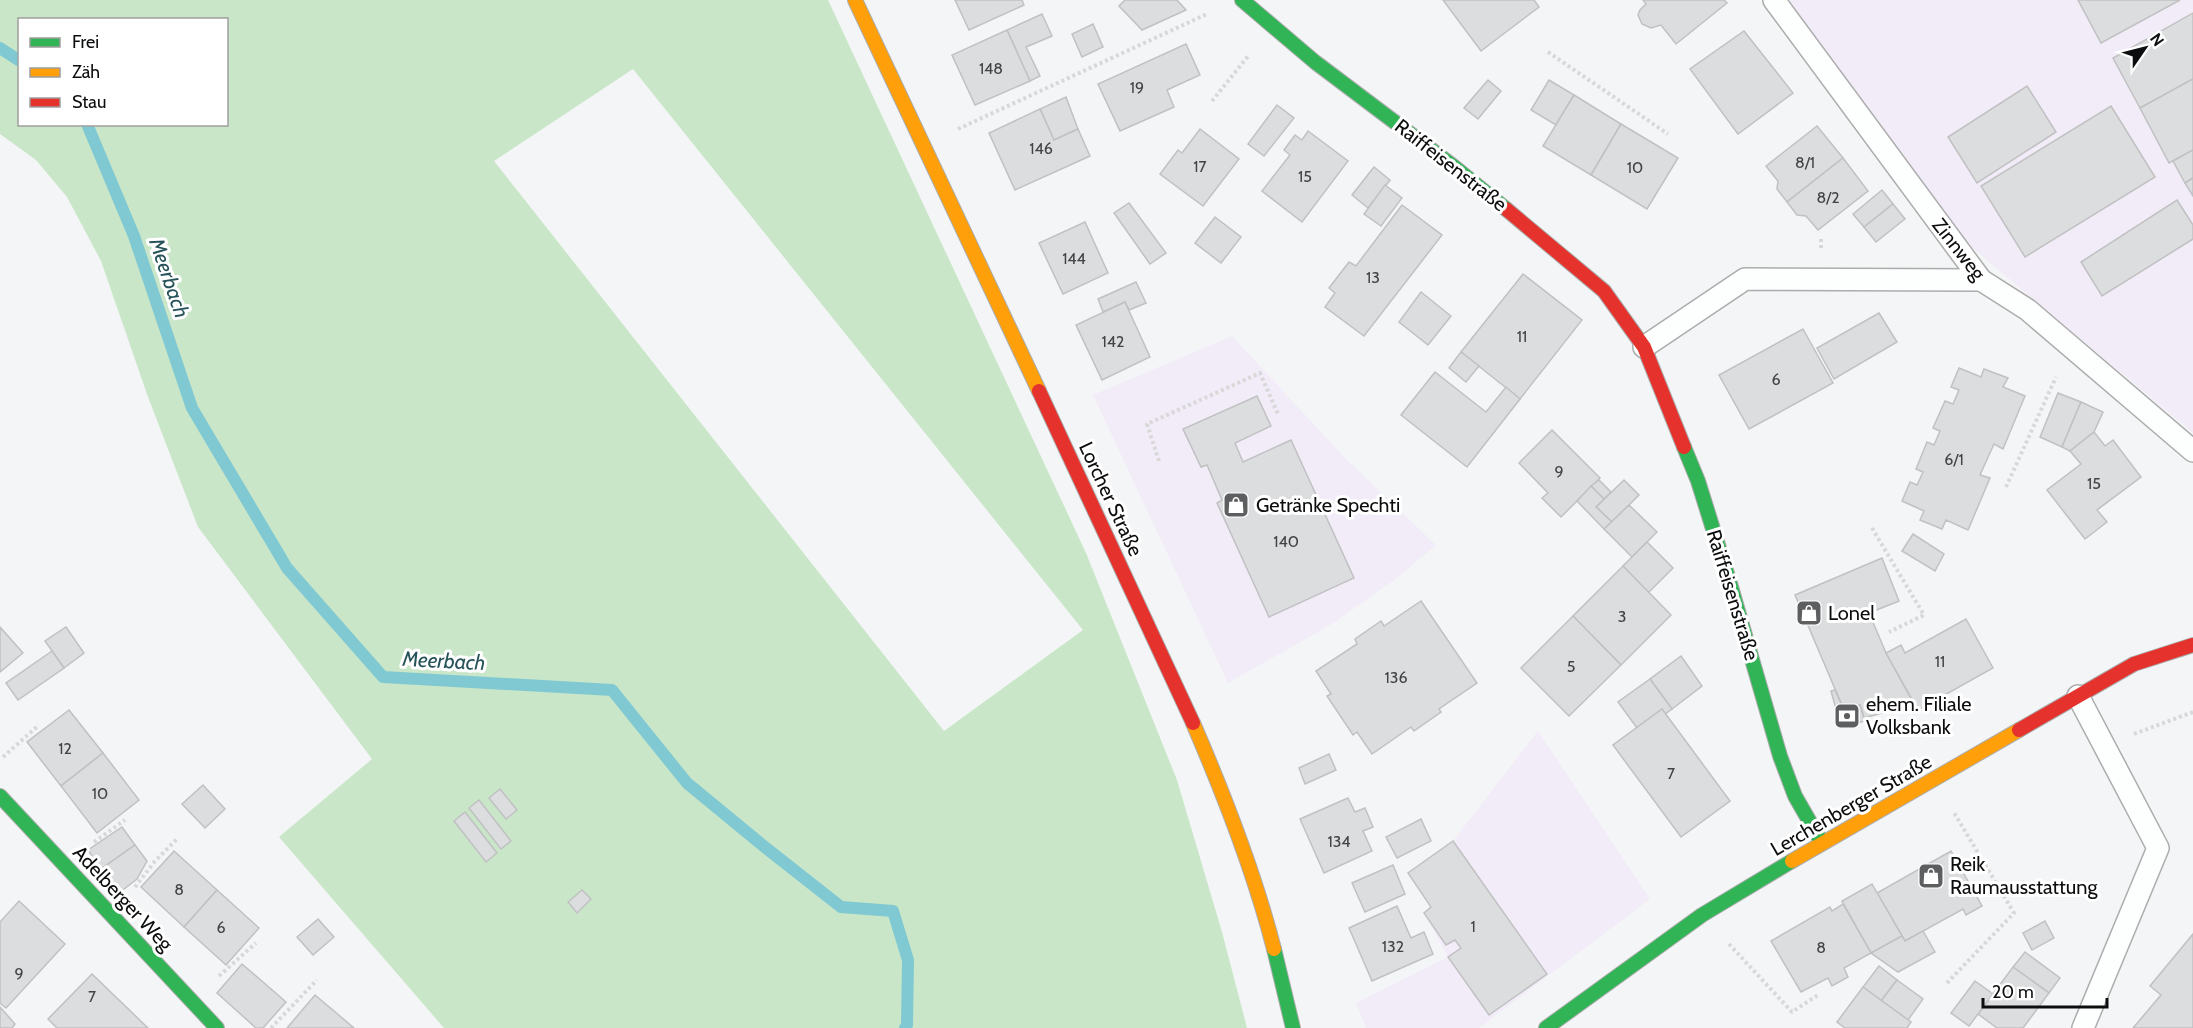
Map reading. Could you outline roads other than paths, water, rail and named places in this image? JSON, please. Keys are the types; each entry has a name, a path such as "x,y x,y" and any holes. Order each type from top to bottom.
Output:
{"street":[{"name":"Lorcher Straße","path":"855,0 1088,494 1216,776 1264,912 1277,955 1293,1028"},
{"name":"Raiffeisenstraße","path":"1242,0 1315,62 1453,165 1576,266 1604,291 1644,347 1698,481 1730,580 1780,756 1795,796 1822,843"},
{"name":"Lerchenberger Straße","path":"1546,1028 1702,915 1822,843 2134,664 2193,645"},
{"name":"Adelberger Weg","path":"0,796 217,1028"}],"lane":[{"name":"Zinnweg","path":"1774,0 1981,280 2028,310 2193,451"},
{"path":"1644,347 1745,279 1981,280"},
{"path":"2078,696 2158,848 2083,1028"}],"waterway":[{"name":"Meerbach","path":"0,48 18,60"},
{"name":"Meerbach","path":"88,126 134,236 192,408 287,568 383,677 612,690 687,783 841,907 893,911 908,960 907,1025 905,1028"}],"place":[{"name":"Getränke Spechti","path":"1236,505"},
{"name":"Lonel","path":"1809,613"},
{"name":"ehem. Filiale Volksbank","path":"1847,716"},
{"name":"Reik Raumausstattung","path":"1931,876"}]}
